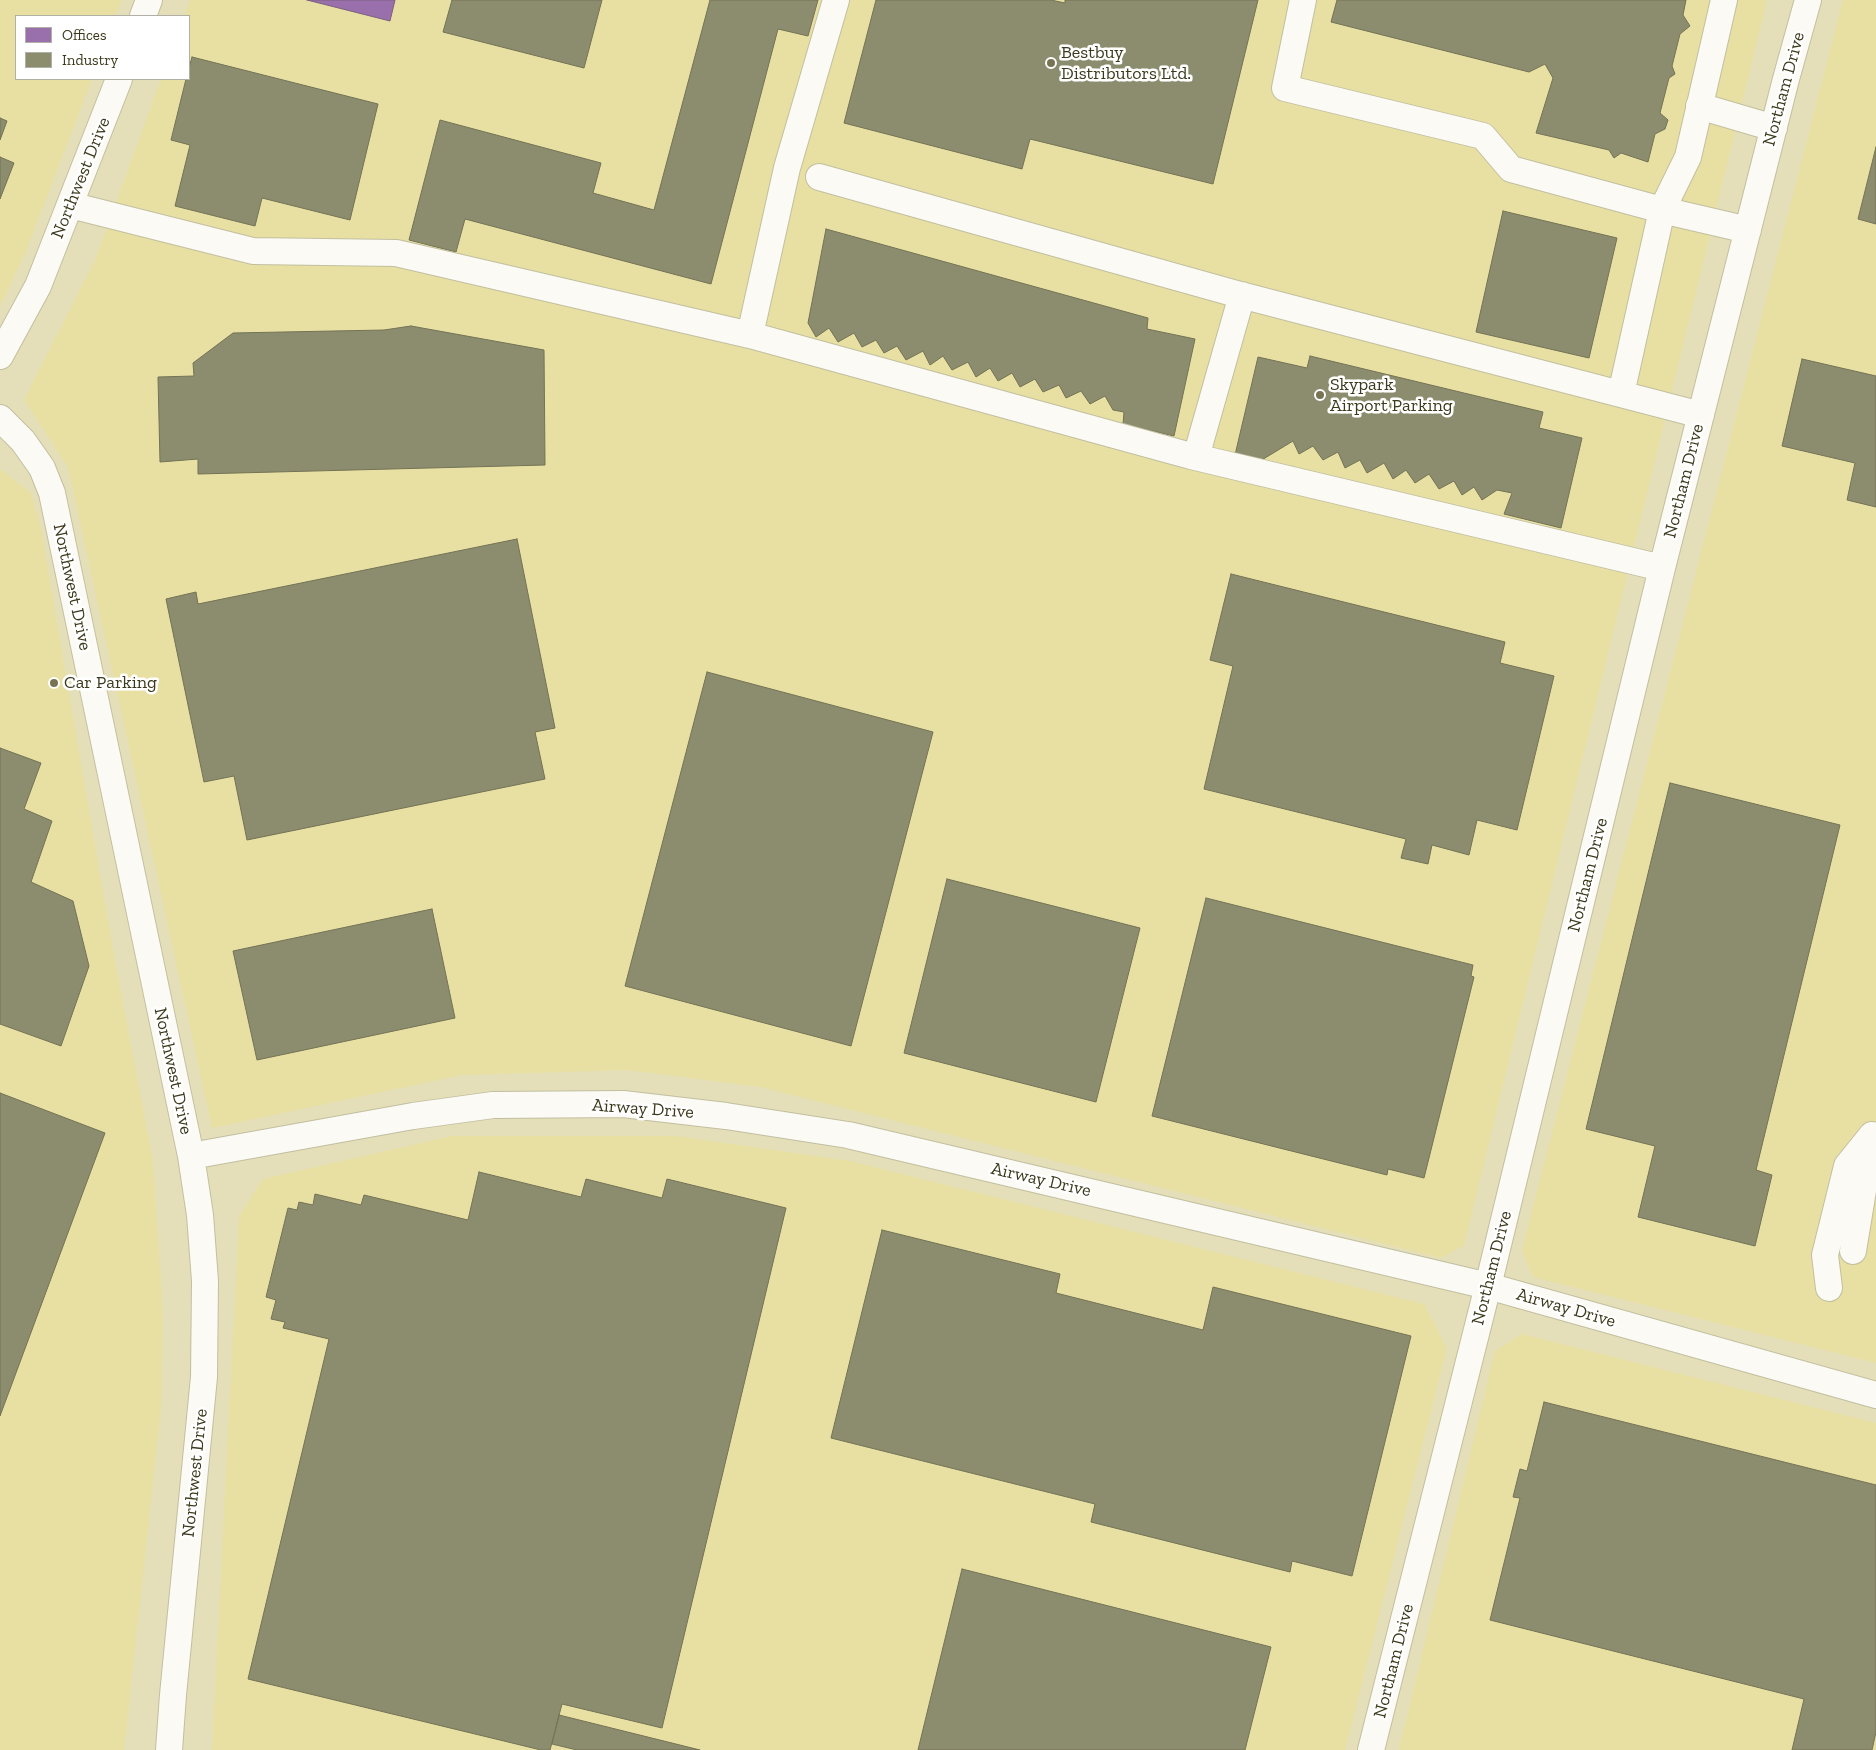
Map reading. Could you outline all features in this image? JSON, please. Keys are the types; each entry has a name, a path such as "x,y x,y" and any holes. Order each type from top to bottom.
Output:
{"street":[{"path":"143,15 149,0"},
{"path":"750,334 787,168 836,0"},
{"path":"1304,0 1285,88 1483,136 1511,170 1662,210 1748,230"},
{"path":"1621,394 1662,210 1688,157 1724,0"},
{"name":"Northam Drive","path":"1371,1750 1488,1286 1662,568 1808,0"},
{"name":"Northwest Drive","path":"0,356 38,286 120,80"},
{"path":"1699,106 1774,128"},
{"path":"820,177 1242,295 1701,415"},
{"path":"70,205 252,250 396,253 750,334 1196,457 1662,568"},
{"path":"1196,457 1242,295"},
{"name":"Northwest Drive","path":"0,418 28,448 42,468 52,492 191,1156 200,1215 205,1281 204,1378 174,1676 169,1750"},
{"name":"Airway Drive","path":"191,1156 413,1116 493,1105 623,1104 726,1116 848,1135 1488,1286 1876,1395"},
{"path":"1853,1251 1874,1128"},
{"path":"1829,1288 1825,1255 1847,1166 1874,1128"}],"shaded area":[{"path":"0,0 122,0 115,15 15,15 15,80 92,80 25,254 0,306"},
{"path":"190,0 1767,0 1464,1245 1441,1258 760,1087 628,1070 462,1075 212,1128 68,467 24,400 96,258 161,80 190,80 190,15 184,15"},
{"path":"1843,0 1876,0 1876,1363 1533,1277 1522,1250"},
{"path":"0,469 31,493 41,529 111,939 153,1162 163,1315 161,1408 124,1750 0,1750"},
{"path":"452,1136 676,1136 850,1161 1424,1304 1447,1348 1345,1750 212,1750 239,1216 263,1179"},
{"path":"1522,1334 1876,1423 1876,1750 1399,1750 1495,1351"}],"building: Offices":[{"path":"307,0 395,0 390,21"}],"building: Industry":[{"path":"452,0 602,0 584,68 443,32"},
{"path":"710,0 818,0 808,36 778,29 711,284 465,219 456,252 409,240 440,120 601,163 593,193 654,210"},
{"name":"Bestbuy Distributors Ltd.","path":"876,0 1051,0 1065,3 1065,0 1258,0 1213,184 1030,139 1022,169 844,123"},
{"path":"1337,0 1686,0 1683,15 1690,26 1680,34 1672,66 1675,74 1669,78 1660,113 1668,120 1665,129 1655,134 1648,162 1621,153 1614,158 1609,150 1536,133 1553,78 1545,64 1529,72 1331,22"},
{"path":"192,57 378,104 350,220 262,198 255,226 175,206 190,145 171,140 186,80 190,80"},
{"path":"0,118 7,121 0,140"},
{"path":"1876,147 1876,224 1858,219"},
{"path":"0,157 14,163 0,199"},
{"path":"1503,211 1617,238 1589,358 1476,332"},
{"path":"826,229 1148,318 1147,329 1195,339 1174,436 1123,424 1124,412 1113,410 1105,396 1090,404 1081,391 1066,398 1059,385 1043,392 1035,379 1020,387 1012,373 998,381 990,368 976,377 968,362 952,370 943,356 930,365 923,351 906,360 897,346 884,353 876,340 862,347 854,333 838,342 829,328 816,337 808,323"},
{"path":"411,326 544,350 545,465 198,474 198,459 160,462 158,377 194,376 193,363 233,333 384,330"},
{"path":"1310,356 1543,412 1539,428 1582,438 1561,528 1504,514 1512,493 1497,490 1482,500 1474,487 1462,495 1454,481 1439,489 1429,474 1415,483 1406,470 1393,479 1384,463 1367,473 1360,460 1345,468 1338,452 1323,460 1313,446 1299,454 1293,441 1260,461 1235,455 1258,357 1307,368"},
{"path":"1802,359 1876,376 1876,507 1847,500 1855,463 1782,446"},
{"path":"517,539 555,728 535,732 545,779 247,840 234,776 204,782 166,599 196,592 198,604"},
{"path":"1231,574 1505,642 1500,663 1554,676 1517,830 1477,820 1469,855 1432,845 1428,864 1401,858 1406,839 1204,789 1233,666 1210,660"},
{"path":"707,672 933,732 851,1046 625,986"},
{"path":"0,748 41,763 24,809 52,821 31,882 73,901 89,966 61,1046 0,1024"},
{"path":"1670,783 1840,825 1756,1170 1772,1175 1755,1246 1638,1217 1655,1146 1586,1129"},
{"path":"947,879 1140,928 1096,1102 904,1053"},
{"path":"1206,898 1473,965 1471,976 1474,977 1424,1178 1388,1169 1387,1175 1152,1116"},
{"path":"432,909 455,1018 257,1060 233,951"},
{"path":"0,1093 105,1133 0,1416"},
{"path":"479,1172 581,1197 586,1179 662,1198 667,1179 786,1208 662,1728 562,1704 550,1750 541,1750 248,1679 329,1339 283,1328 285,1322 271,1319 276,1300 266,1297 288,1208 297,1210 299,1202 313,1205 315,1194 361,1205 364,1195 468,1220"},
{"path":"882,1230 1060,1274 1056,1293 1203,1330 1213,1287 1411,1336 1352,1576 1292,1561 1290,1572 1091,1522 1095,1504 831,1438"},
{"path":"1544,1402 1876,1485 1876,1732 1872,1750 1792,1750 1804,1699 1490,1620 1520,1498 1513,1497 1520,1469 1527,1471"},
{"path":"962,1569 1271,1647 1245,1750 918,1750"},
{"path":"559,1715 700,1750 577,1750 552,1744"}],"place":[{"name":"Bestbuy Distributors Ltd.","path":"1051,63"},
{"name":"Skypark Airport Parking","path":"1320,395"},
{"name":"Car Parking","path":"54,683"}]}
